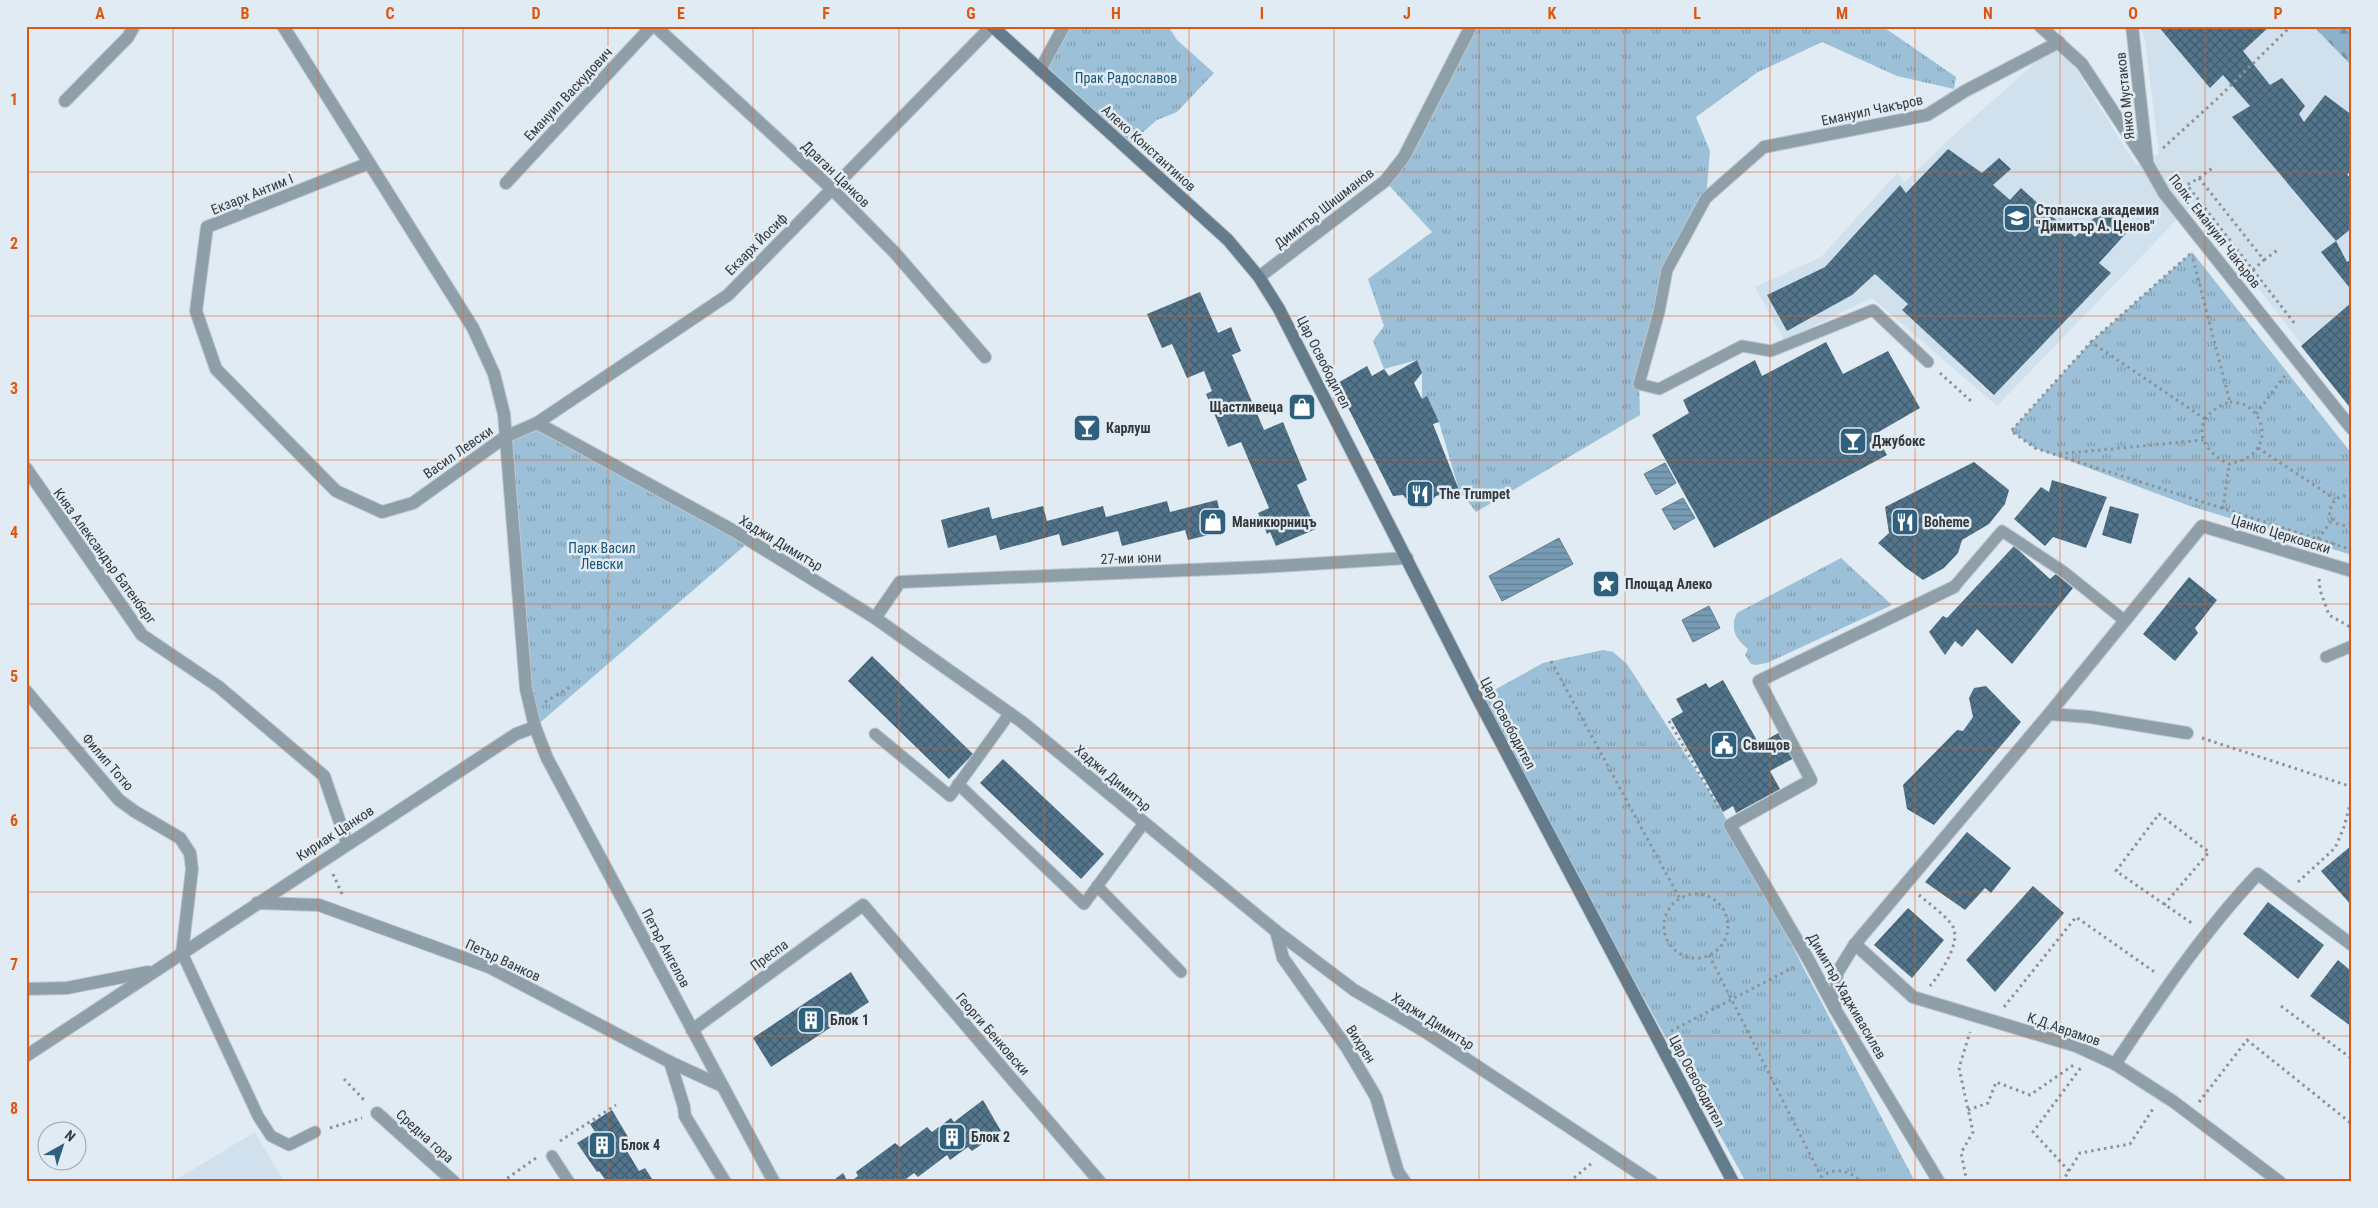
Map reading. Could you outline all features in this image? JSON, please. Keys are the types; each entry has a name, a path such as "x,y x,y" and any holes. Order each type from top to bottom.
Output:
{"street":[{"path":"65,101 128,37 134,26"},
{"path":"283,26 473,328 494,374 504,414 505,437"},
{"name":"Емануил Васкудович","path":"506,183 653,26"},
{"name":"Драган Цанков","path":"653,26 832,189 896,254 985,356"},
{"name":"Екзарх Йосиф","path":"505,437 537,423 728,295 992,26"},
{"name":"Алеко Константинов","path":"992,26 1228,240 1259,277"},
{"path":"1040,70 1064,26"},
{"name":"Димитър Шишманов","path":"1259,277 1385,181 1404,157 1471,26"},
{"name":"Полк. Емануил Чакъров","path":"2040,26 2082,64 2147,162 2164,193 2352,429"},
{"name":"Янко Мустаков","path":"2132,26 2147,162"},
{"name":"Емануил Чакъров","path":"1764,147 1927,116 1965,91 2059,42"},
{"name":"Екзарх Антим I","path":"266,420 216,369 196,311 207,227 369,163"},
{"name":"Цар Освободител","path":"1259,277 1279,309 1408,558 1483,708 1733,1182"},
{"name":"Васил Левски","path":"266,420 336,491 382,512 413,502 505,437"},
{"name":"Хаджи Димитър","path":"537,423 736,532 875,618 1010,713 1276,931 1354,990 1424,1031 1652,1182"},
{"name":"Васил Левски","path":"505,437 526,689 535,727"},
{"name":"Княз Александър Батенберг","path":"26,468 142,635 218,687 324,776 347,843"},
{"name":"Цанко Церковски","path":"2124,620 2202,526 2352,571"},
{"name":"27-ми юни","path":"875,618 900,582 1261,567 1408,558"},
{"name":"Димитър Хадживасилев","path":"1939,1182 1835,1009 1730,825 1811,780 1759,681 1954,587"},
{"path":"1835,1009 1837,972 1855,944 2048,714 2124,620"},
{"name":"Филип Тотю","path":"26,691 119,800 180,838 190,853 192,869 182,953"},
{"path":"2048,714 2090,717 2187,733"},
{"name":"Кириак Цанков","path":"26,1056 347,843 516,734 535,727"},
{"name":"Петър Ангелов","path":"535,727 547,758 774,1182"},
{"path":"2115,1064 2170,983 2207,933 2258,874 2352,945"},
{"name":"Петър Ванков","path":"257,903 319,905 489,967 670,1062 722,1086"},
{"name":"Преспа","path":"692,1030 863,905"},
{"name":"Георги Бенковски","path":"863,905 1100,1182"},
{"name":"Вихрен","path":"1276,931 1283,958 1347,1048 1376,1097 1398,1172 1405,1182"},
{"name":"К.Д.Аврамов","path":"1855,944 1913,997 2076,1046 2115,1064 2163,1094 2280,1182"},
{"name":"Кириак Цанков","path":"26,989 67,988 156,970"},
{"path":"670,1062 685,1116 725,1182"},
{"name":"Средна гора","path":"377,1113 454,1182"}],"lane":[{"path":"1764,147 1706,198 1668,270 1659,312 1639,384 1659,389 1742,346 1771,351 1873,310 1928,362"},
{"path":"1954,587 2002,531 2064,572 2124,620"},
{"path":"2326,657 2352,646"},
{"path":"875,734 950,796 1010,713"},
{"path":"958,784 1084,904 1144,823"},
{"path":"1097,886 1181,972"},
{"path":"182,953 258,1116 271,1136 289,1145 315,1132"},
{"path":"552,1156 569,1182"}],"path":[{"path":"2147,162 2216,99 2291,26"},
{"path":"2214,167 2187,185 2295,324"},
{"path":"2199,178 2264,260"},
{"path":"2253,270 2279,249"},
{"path":"2230,402 2192,252 2091,342 2011,431 2035,448 2352,550"},
{"path":"2091,342 2205,419"},
{"path":"1928,362 1971,401"},
{"path":"2256,414 2286,373"},
{"path":"2230,402 2244,404 2256,414 2261,425 2262,437 2258,448 2249,457 2230,464 2210,453 2203,440 2202,429 2205,419 2215,407 2230,402"},
{"path":"2056,455 2203,440"},
{"path":"2258,448 2335,499"},
{"path":"2224,509 2230,464"},
{"path":"2352,498 2344,496 2335,499 2329,511 2332,520 2344,526 2352,524"},
{"path":"2318,539 2332,520"},
{"path":"2320,590 2329,616 2352,628"},
{"path":"1551,661 1680,899"},
{"path":"544,703 572,686"},
{"path":"1669,721 1722,811"},
{"path":"2187,733 2352,787"},
{"path":"2285,894 2335,848 2344,827 2352,797"},
{"path":"2164,905 2209,852 2160,814 2116,871 2164,905 2207,933"},
{"path":"324,858 355,918"},
{"path":"1905,883 1953,925 1956,938 1942,972 1930,986 1913,997"},
{"path":"1701,894 1719,904 1725,912 1728,922 1724,942 1717,950 1708,955 1688,957 1671,946 1666,936 1664,925 1672,906 1680,899 1690,895 1701,894"},
{"path":"1993,1021 2076,917 2170,983"},
{"path":"1708,955 1821,1176"},
{"path":"1657,1038 1808,959"},
{"path":"2281,1006 2352,1059"},
{"path":"1967,1182 1961,1153 1973,1132 1959,1068 1976,1016"},
{"path":"2189,1114 2247,1040 2352,1124"},
{"path":"1968,1110 1988,1103 1996,1082 2030,1095 2091,1053"},
{"path":"2069,1171 2033,1132 2091,1053"},
{"path":"315,1132 377,1113 344,1079"},
{"path":"2062,1182 2080,1153 2130,1144 2163,1094"},
{"path":"556,1144 616,1105"},
{"path":"1569,1182 1607,1152"},
{"path":"502,1182 538,1157"},
{"path":"1816,1182 1829,1171 1846,1171 1861,1182"}],"shaded area":[{"name":"Стопанска академия \"Димитър А. Ценов\"","path":"2140,26 2314,26 2352,66 2352,410 2193,203 1997,406 1872,298 1784,340 1755,287 1821,257 1897,173 1905,182 1946,142 2059,42 2136,165 2159,154 2145,40"},
{"path":"1665,463 1676,483 1656,495 1644,474"},
{"path":"1683,498 1695,518 1674,530 1662,509"},
{"path":"1559,538 1573,564 1502,601 1489,576"},
{"path":"1709,606 1720,628 1693,642 1682,620"},
{"path":"255,1132 284,1182 172,1182"}],"green space":[{"name":"Прак Радославов","path":"1064,26 1168,26 1177,40 1214,73 1177,112 1157,120 1126,147 1040,70"},
{"path":"1471,26 1882,26 1956,77 1954,89 1897,76 1822,42 1758,72 1696,117 1710,151 1706,198 1667,270 1639,384 1640,415 1476,512 1459,490 1439,422 1422,399 1422,373 1417,360 1384,369 1373,341 1384,326 1368,279 1432,232 1385,181"},
{"path":"2314,26 2352,26 2352,66 2318,31"},
{"path":"2192,252 2352,454 2352,555 2190,506 2035,448 2011,431 2091,342"},
{"name":"Парк Васил Левски","path":"537,423 750,541 535,727 505,437"},
{"path":"1841,558 1892,605 1767,663 1751,664 1745,655 1748,649 1735,633 1734,624 1737,613"},
{"path":"1603,650 1613,652 1627,664 1722,811 1915,1182 1746,1182 1478,699 1543,663"}],"building":[{"path":"2158,26 2270,26 2243,51 2270,85 2282,78 2305,106 2299,114 2304,122 2325,95 2352,115 2352,172 2347,174 2352,181 2352,228 2336,241 2232,117 2250,106 2223,75 2210,88"},
{"path":"1948,149 1982,173 1999,158 2011,169 1993,185 2010,200 2021,188 2075,237 2105,207 2128,231 2099,263 2111,273 1994,395 1902,310 1908,304 1875,274 1852,295 1787,331 1767,295 1825,267 1900,185 1906,193"},
{"path":"2336,241 2347,262 2352,259 2352,291 2321,252"},
{"path":"1200,292 1218,333 1231,327 1241,351 1232,355 1264,430 1283,422 1307,480 1297,485 1316,529 1276,546 1270,532 1267,534 1258,513 1269,508 1241,442 1228,447 1206,394 1212,391 1204,371 1187,378 1172,344 1162,348 1147,314"},
{"path":"2352,302 2352,410 2301,346"},
{"path":"1826,342 1843,374 1888,351 1920,408 1875,434 1887,455 1714,548 1652,435 1689,413 1683,400 1755,360 1762,376"},
{"path":"1417,360 1422,373 1414,383 1422,399 1427,396 1439,422 1433,424 1459,490 1436,496 1426,508 1413,507 1403,495 1393,496 1336,384 1367,366 1372,376 1384,369 1389,376"},
{"path":"1974,462 2009,490 2005,504 1989,524 1962,540 1958,553 1944,568 1923,580 1878,543 1889,533 1885,507"},
{"path":"2052,480 2107,497 2086,548 2053,537 2045,546 2014,519 2041,487 2049,492"},
{"path":"1217,500 1225,531 1188,540 1185,530 1122,546 1118,531 1062,546 1059,534 1000,550 996,535 948,548 941,520 989,507 992,519 1043,506 1047,521 1103,506 1106,517 1167,501 1170,512"},
{"path":"2110,506 2139,514 2131,544 2102,535"},
{"path":"2014,546 2050,579 2056,574 2073,588 2012,664 1977,629 1962,647 1955,641 1945,655 1929,632 1943,616 1947,618"},
{"path":"2189,577 2217,600 2195,628 2198,633 2175,661 2143,634"},
{"path":"872,656 973,754 949,779 848,681"},
{"path":"1723,680 1759,744 1780,732 1794,758 1770,771 1780,789 1736,813 1733,806 1723,812 1671,719 1683,712 1676,699 1706,683 1709,688"},
{"path":"1986,686 2021,722 1934,825 1907,809 1903,785 1957,730 1963,731 1973,717 1969,698 1974,688"},
{"path":"1003,759 1104,854 1081,879 980,783"},
{"path":"1967,832 2011,868 1991,893 1985,888 1965,910 1925,882"},
{"path":"2352,845 2352,906 2321,871"},
{"path":"2033,886 2064,913 1995,992 1966,960"},
{"path":"2268,902 2324,945 2298,979 2243,934"},
{"path":"1908,908 1944,940 1912,978 1874,945"},
{"path":"2338,960 2351,971 2352,975 2352,1027 2310,996"},
{"name":"Блок 1","path":"851,972 869,1002 771,1067 753,1038"},
{"name":"Блок 2","path":"983,1100 1001,1131 972,1151 968,1147 950,1160 947,1155 918,1177 914,1173 902,1182 850,1182 858,1176 856,1172 895,1143 900,1147 927,1127 932,1132 951,1118 954,1122"},
{"name":"Блок 4","path":"612,1110 631,1142 624,1146 639,1171 645,1168 654,1182 607,1182 599,1171 597,1172 577,1143 595,1132 590,1124"},
{"path":"843,1173 848,1182 831,1182"}],"place":[{"name":"Стопанска академия \"Димитър А. Ценов\"","path":"2017,218"},
{"name":"Щастливеца","path":"1302,407"},
{"name":"Карлуш","path":"1087,428"},
{"name":"Джубокс","path":"1853,441"},
{"name":"The Trumpet","path":"1420,494"},
{"name":"Маникюрницъ","path":"1213,522"},
{"name":"Boheme","path":"1905,522"},
{"name":"Площад Алеко","path":"1606,584"},
{"name":"Свищов","path":"1724,745"},
{"name":"Блок 1","path":"811,1020"},
{"name":"Блок 2","path":"952,1137"},
{"name":"Блок 4","path":"602,1145"}]}
